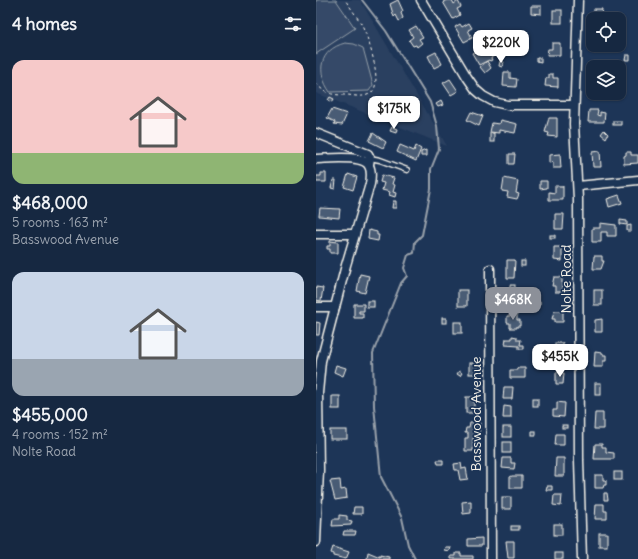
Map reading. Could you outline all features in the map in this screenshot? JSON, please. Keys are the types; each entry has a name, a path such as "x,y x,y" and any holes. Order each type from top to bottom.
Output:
{"street":[{"path":"421,0 467,77 476,90 483,96 494,102 507,105 574,105"},
{"name":"Nolte Road","path":"578,0 574,141 578,186 579,460 582,559"},
{"path":"316,133 368,154 371,171 370,184 335,307 318,380 316,542"},
{"path":"316,159 360,158 369,161"},
{"path":"578,186 638,180"},
{"path":"316,234 355,234"},
{"name":"Basswood Avenue","path":"490,269 491,559"},
{"path":"316,307 335,307"}],"lane":[{"path":"369,161 380,160 407,170"}],"path":[{"path":"316,83 322,90 332,95 366,95 372,92 376,86 375,68 362,26 345,0"}],"shaded area":[{"path":"316,0 360,0 447,146 316,93"},
{"path":"316,0 336,0 355,28 316,54"},
{"path":"345,43 354,44 363,48 373,85 369,91 330,92 326,84 322,70 322,63 325,56 336,46"}],"building":[{"path":"398,0 403,11 401,13 403,18 399,21 396,15 394,17 390,4"},
{"path":"452,0 454,4 458,1 461,7 457,9 460,15 453,19 443,2"},
{"path":"531,6 541,6 541,14 531,13"},
{"path":"594,9 602,9 602,12 594,12"},
{"path":"553,10 562,10 562,23 553,23"},
{"path":"469,23 472,28 468,30 472,38 464,42 455,27 460,24 462,27"},
{"path":"416,26 423,37 419,39 422,43 417,47 416,45 413,46 409,40 413,37 409,30"},
{"path":"552,43 560,43 560,55 547,55 548,49 552,49"},
{"path":"484,46 487,52 490,50 494,56 491,58 492,60 479,65 472,53"},
{"path":"436,52 442,64 434,68 428,56"},
{"path":"626,55 630,55 630,60 625,60"},
{"path":"537,58 541,58 541,62 537,61"},
{"path":"487,61 491,68 485,73 480,67"},
{"path":"500,61 504,62 502,67 499,66"},
{"path":"504,72 510,72 510,78 517,79 516,87 503,86"},
{"path":"549,74 553,74 553,78 558,78 558,87 545,86 546,78 549,78"},
{"path":"450,79 458,91 451,95 443,83"},
{"path":"330,97 334,99 332,102 328,100"},
{"path":"441,101 443,105 438,107 436,104"},
{"path":"332,109 347,114 342,125 334,124 335,122 327,118"},
{"path":"589,110 598,110 597,115 600,116 600,112 605,113 604,122 588,122"},
{"path":"471,112 483,116 479,126 467,120"},
{"path":"549,118 557,118 557,137 548,136 549,133 545,132"},
{"path":"500,120 517,124 515,133 499,130 499,133 490,132 492,123 499,124"},
{"path":"613,121 621,121 621,125 613,125"},
{"path":"392,127 397,129 396,133 390,131"},
{"path":"604,130 608,134 606,138 601,134"},
{"path":"373,133 386,142 383,148 369,141"},
{"path":"490,133 494,133 494,142 490,142"},
{"path":"400,145 414,151 416,146 421,149 416,161 397,152"},
{"path":"426,150 426,156 421,156 421,152"},
{"path":"600,151 601,167 593,167 592,152"},
{"path":"626,152 631,152 631,155 638,155 638,163 624,164 624,156 626,155"},
{"path":"509,154 515,154 514,164 509,164"},
{"path":"560,154 561,168 553,168 553,162 549,163 549,155"},
{"path":"321,173 326,173 326,182 316,182 316,176 321,176"},
{"path":"348,174 357,177 353,190 344,187"},
{"path":"382,175 394,178 392,184 395,185 393,192 396,193 395,197 389,195 390,192 382,190 384,183 380,182"},
{"path":"504,178 518,181 516,193 519,194 517,199 507,197 508,192 502,191"},
{"path":"333,180 336,180 335,189 331,188"},
{"path":"540,181 547,181 547,188 540,189"},
{"path":"555,186 563,186 563,200 549,200 549,192 555,193"},
{"path":"619,195 622,203 609,207 607,199"},
{"path":"393,201 396,201 396,208 392,208"},
{"path":"320,208 340,209 339,218 319,216"},
{"path":"555,214 564,214 563,229 555,229"},
{"path":"620,220 627,221 627,225 620,224"},
{"path":"600,223 616,225 616,236 607,236 607,232 601,232 601,242 592,242 592,228 600,228"},
{"path":"631,225 631,231 627,231 627,226"},
{"path":"369,230 377,232 377,235 379,235 378,241 368,239"},
{"path":"550,235 555,235 555,238 550,238"},
{"path":"330,241 338,242 338,253 330,253 330,249 327,249 327,246 330,246"},
{"path":"554,247 562,247 562,261 554,260"},
{"path":"594,256 602,256 602,261 604,261 601,269 593,269"},
{"path":"507,260 515,260 514,278 507,278"},
{"path":"521,261 525,261 525,266 521,266"},
{"path":"360,274 369,276 365,293 357,291"},
{"path":"554,277 562,277 562,292 555,292 555,286 552,286"},
{"path":"510,285 515,285 515,289 510,289"},
{"path":"316,287 323,288 321,301 316,300"},
{"path":"458,290 467,290 467,306 458,306"},
{"path":"594,290 602,290 602,305 594,305"},
{"path":"501,291 510,291 509,303 502,303"},
{"path":"367,301 374,301 374,307 367,307"},
{"path":"534,302 540,302 540,305 534,306"},
{"path":"354,304 364,304 364,311 359,311 359,313 363,313 363,318 354,318"},
{"path":"554,311 563,311 563,322 555,322 555,319 552,319"},
{"path":"510,314 517,314 517,320 520,320 520,326 517,326 517,328 510,328 510,323 507,323 507,316 510,316"},
{"path":"442,318 446,318 446,323 442,323"},
{"path":"602,319 602,332 595,332 595,320"},
{"path":"316,322 320,323 319,335 316,335"},
{"path":"454,322 462,322 462,333 454,333"},
{"path":"512,336 517,337 517,340 521,340 520,345 524,345 524,349 519,349 519,346 505,345 506,339 512,339"},
{"path":"555,343 563,343 563,354 555,354"},
{"path":"595,352 606,355 606,361 603,361 603,367 594,367"},
{"path":"469,363 477,363 477,374 469,374"},
{"path":"336,365 346,368 343,376 334,372"},
{"path":"517,368 525,368 525,378 510,378 510,370 517,370"},
{"path":"459,371 462,373 460,376 457,374"},
{"path":"556,372 564,373 563,384 556,384"},
{"path":"595,383 601,383 601,395 595,395"},
{"path":"504,387 513,387 512,399 503,399"},
{"path":"332,396 340,396 340,409 332,409"},
{"path":"466,397 474,397 474,413 466,413"},
{"path":"533,398 538,398 538,406 533,406"},
{"path":"557,402 565,403 564,417 553,416 553,410 557,410"},
{"path":"504,406 511,407 511,418 503,418"},
{"path":"595,413 603,413 603,429 594,429"},
{"path":"470,423 480,423 479,439 473,438 473,451 465,451 465,438 468,438 468,433 465,433 466,428 469,428"},
{"path":"562,425 567,425 567,428 562,428"},
{"path":"503,427 511,427 511,437 503,437"},
{"path":"330,430 347,430 347,439 330,439"},
{"path":"532,431 536,431 536,435 532,435"},
{"path":"556,434 564,434 564,445 555,445"},
{"path":"503,442 511,442 511,453 503,453"},
{"path":"595,444 602,444 602,447 606,447 606,452 614,453 614,459 594,459"},
{"path":"503,458 511,458 511,463 515,463 514,469 502,468"},
{"path":"556,458 564,458 564,476 555,476"},
{"path":"437,460 443,460 443,464 438,464"},
{"path":"461,463 462,469 466,468 468,479 460,480 458,470 455,470 454,464"},
{"path":"614,472 622,472 622,480 614,480"},
{"path":"595,475 603,475 603,480 606,480 606,485 604,485 603,488 595,488"},
{"path":"522,476 522,488 510,488 510,477"},
{"path":"340,480 341,490 346,489 347,498 335,500 330,481"},
{"path":"547,486 552,486 552,490 546,490"},
{"path":"604,493 607,493 608,500 604,500"},
{"path":"554,495 562,495 561,506 553,505"},
{"path":"502,497 511,497 511,509 502,509"},
{"path":"471,501 471,513 463,514 462,502"},
{"path":"596,504 604,504 604,511 607,511 607,519 595,519"},
{"path":"354,507 362,507 362,514 353,514"},
{"path":"339,515 347,516 347,520 352,521 351,525 332,526 333,519 339,519"},
{"path":"554,524 562,524 562,535 554,535"},
{"path":"511,526 519,526 519,530 511,530"},
{"path":"344,531 356,531 355,535 343,535"},
{"path":"599,533 607,533 607,546 599,546"},
{"path":"482,538 482,546 468,546 468,539"},
{"path":"506,541 514,541 514,558 508,558"},
{"path":"333,547 349,552 346,559 333,556 331,553"},
{"path":"445,547 450,547 449,551 444,550"},
{"path":"368,552 380,557 380,555 389,557 389,559 367,559"},
{"path":"456,553 461,553 461,556 473,556 473,559 451,559 451,556 456,556"},
{"path":"555,553 563,553 563,559 555,559"}],"waterway":[{"path":"362,0 386,31 430,102 437,126 439,149 431,169 431,189 422,235 415,242 414,253 408,255 404,268 407,276 401,283 373,353 374,406 381,477 402,518 408,545 415,559"}]}
